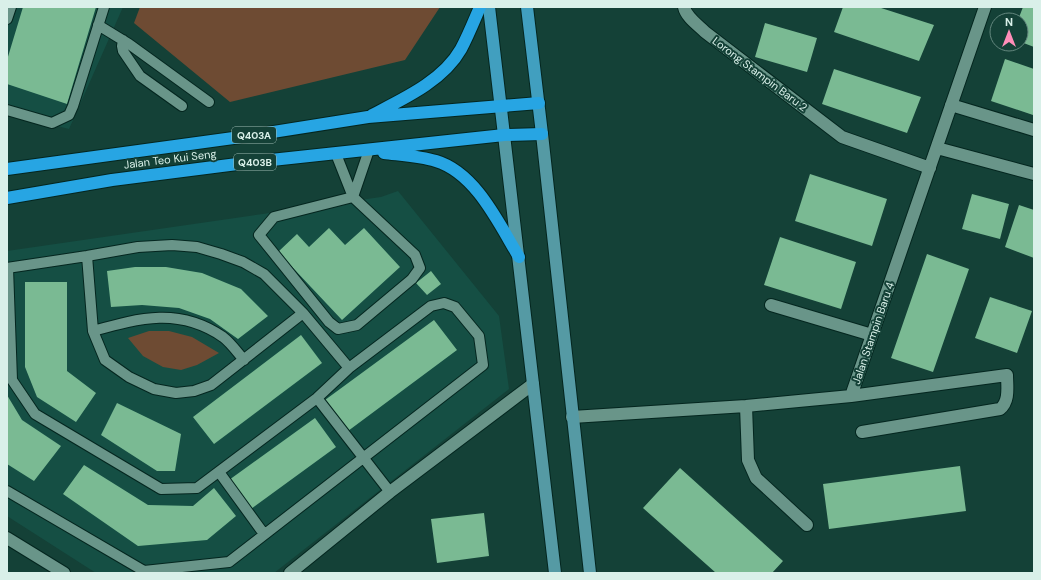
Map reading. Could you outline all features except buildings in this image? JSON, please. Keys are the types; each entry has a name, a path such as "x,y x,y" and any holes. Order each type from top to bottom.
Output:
{"highway":[{"path":"368,117 416,92 443,71 460,51 480,7"},
{"name":"Q403A","path":"501,106 538,103"},
{"name":"Jalan Teo Kui Seng","path":"7,169 248,136 368,117 501,106"},
{"name":"Q403B","path":"504,135 542,134"},
{"name":"Jalan Teo Kui Seng","path":"7,198 112,180 253,162 504,135"},
{"path":"369,150 436,161 458,172 482,196 519,258"}],"main road":[{"path":"489,7 555,573"},
{"path":"527,7 590,573"}],"street":[{"name":"Lorong Stampin Baru 2","path":"684,7 693,21 705,32 842,137 930,168"},
{"name":"Jalan Stampin Baru 4","path":"572,417 746,406 851,396 985,7"},
{"path":"951,105 1034,130"},
{"path":"937,148 1034,174"},
{"path":"771,305 872,335"},
{"path":"851,396 1007,375 1007,400 1004,406 1000,409 862,432"},
{"path":"290,573 390,492 533,384"},
{"path":"746,406 748,460 756,478 807,525"},
{"path":"7,538 64,573"}],"lane":[{"path":"7,19 11,7"},
{"path":"7,110 52,122 69,115 104,7"},
{"path":"98,25 123,40 209,102"},
{"path":"123,40 123,51 140,76 182,106"},
{"path":"353,197 369,150"},
{"path":"336,154 353,197 415,255 420,268 412,279 356,325 338,329 329,322 259,235 274,217 353,197"},
{"path":"7,491 144,571 229,562 483,365 479,336 455,307 444,303 431,306 349,368 317,398 197,488 161,489 36,414 12,380 7,268 138,247 172,245 197,247 221,254 243,262 264,274 303,313 349,368"},
{"path":"87,256 93,331 105,360 129,377 154,389 176,393 194,391 211,385 303,313"},
{"path":"93,331 129,321 152,318 174,318 196,323 224,338 244,360"},
{"path":"317,398 390,492"},
{"path":"219,472 264,534"}],"shaded area":[{"path":"7,7 123,7 69,129 7,113"},
{"path":"140,7 440,7 405,60 230,102 134,23"},
{"path":"398,191 499,316 509,389 274,573 96,573 7,516 7,251 381,197"},
{"path":"149,331 169,331 192,337 219,353 197,365 181,370 163,367 143,356 128,338"}]}
